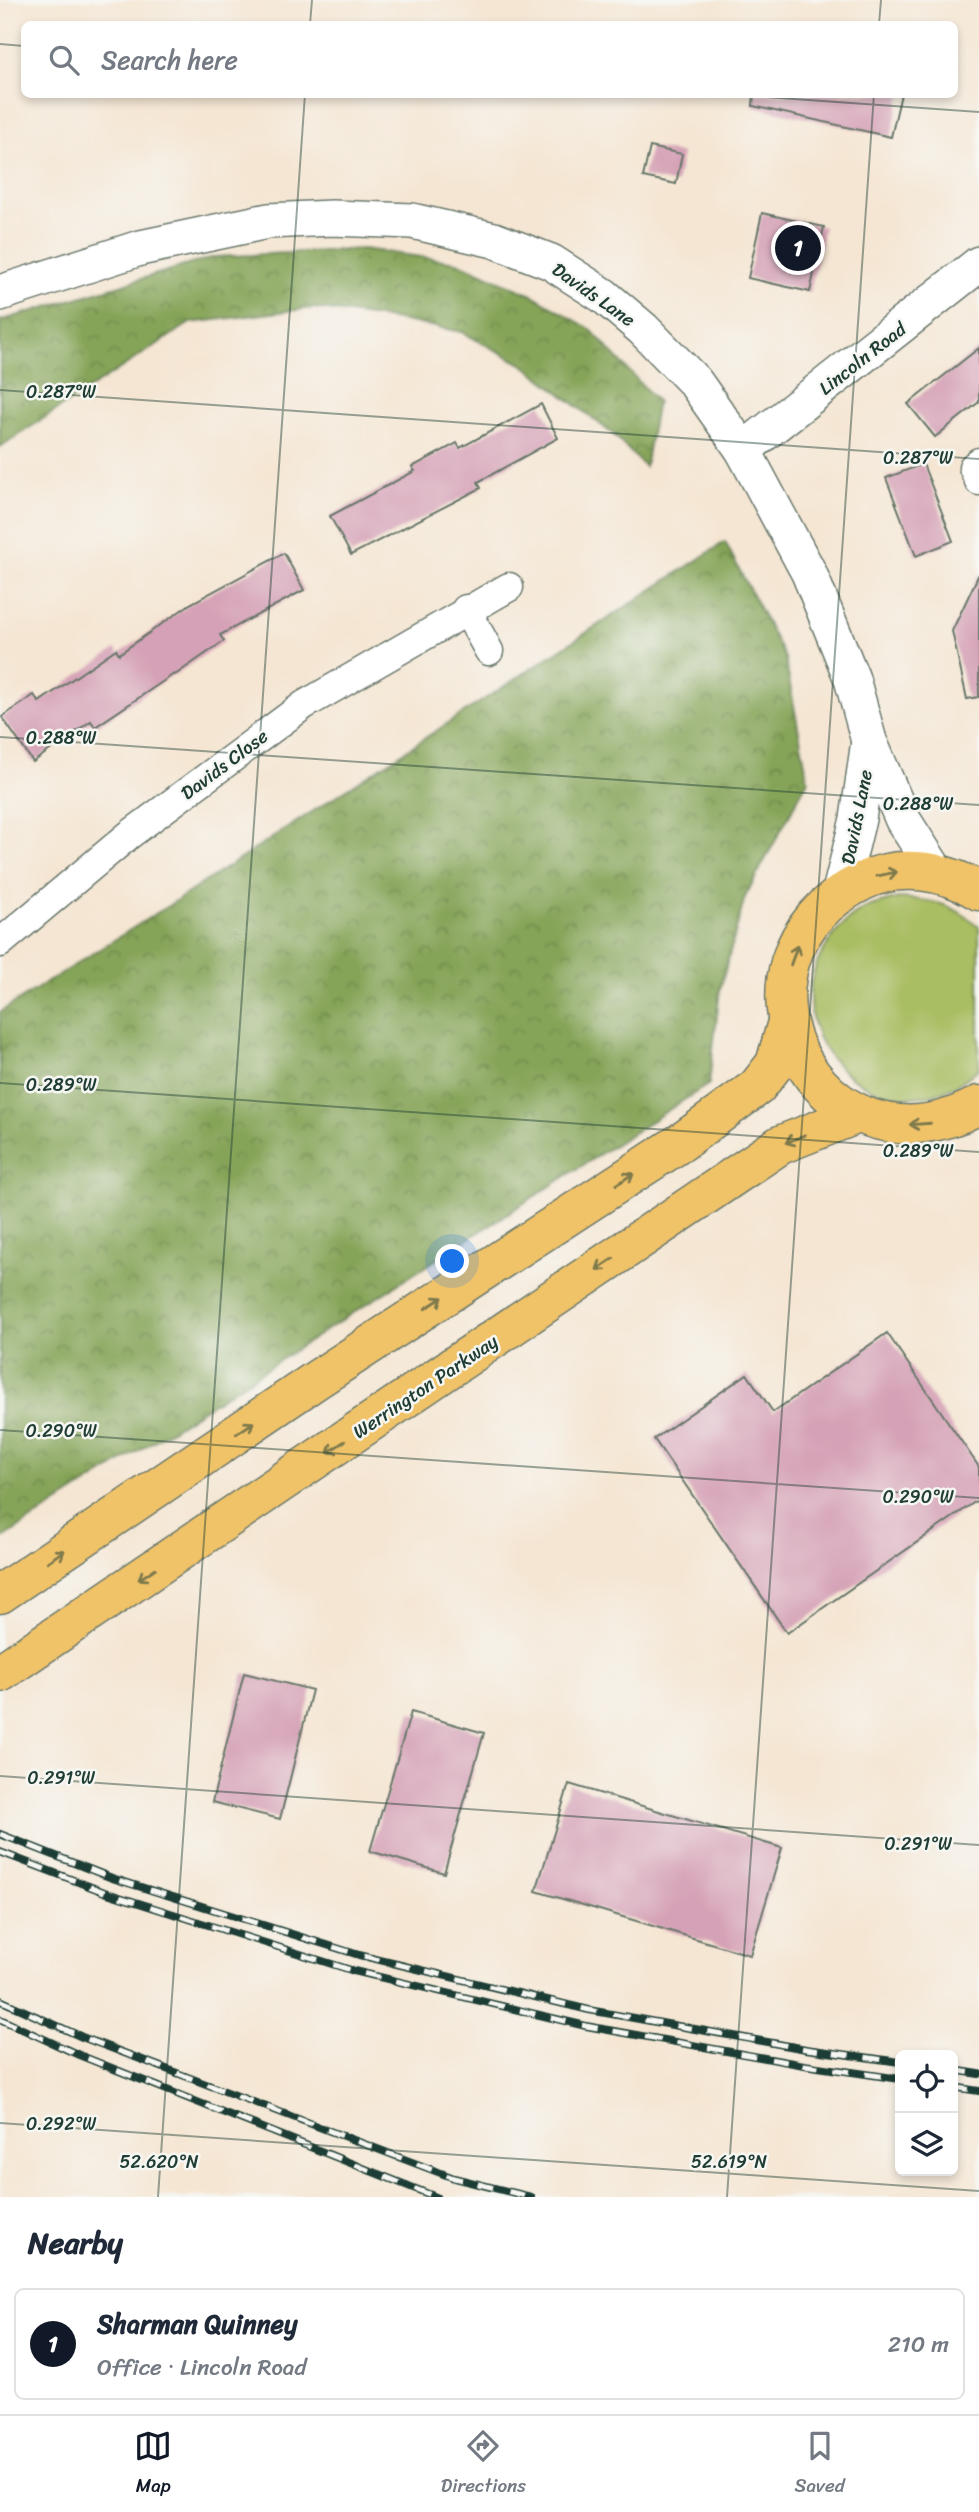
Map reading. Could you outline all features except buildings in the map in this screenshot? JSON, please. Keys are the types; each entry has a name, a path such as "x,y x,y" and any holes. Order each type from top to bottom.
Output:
{"highway":[{"path":"979,891 964,882 937,873 903,871 870,877 840,892 814,917 794,949 785,985 787,1022 796,1051 811,1076 833,1098 858,1114 891,1123 925,1124 957,1117 979,1105"},
{"path":"0,1594 316,1380 683,1142 757,1087 775,1064 787,1022"},
{"name":"Werrington Parkway","path":"0,1672 780,1145 858,1114"}],"street":[{"name":"Davids Lane","path":"0,293 140,248 268,221 332,218 412,221 494,240 551,262 604,296 643,329 695,382 743,450 809,573 852,679 869,741 903,820 937,873"},
{"name":"Lincoln Road","path":"743,450 979,264"},
{"path":"979,462 973,467 979,481"},
{"name":"Davids Close","path":"0,943 129,835 304,705 466,609 509,587"},
{"path":"466,609 489,650"},
{"name":"Davids Lane","path":"840,892 858,819 869,741"}],"green space":[{"path":"363,249 457,262 534,296 590,329 657,401 645,467 614,435 524,365 462,332 313,308 190,323 0,447 0,321 214,257"},
{"path":"725,542 785,658 808,780 745,897 720,989 709,1084 0,1540 0,1012 171,904"},
{"path":"899,898 942,904 979,927 979,1068 944,1091 908,1097 874,1090 845,1072 823,1046 811,1014 812,978 833,936 862,910"}],"railway":[{"path":"0,1834 112,1878 359,1955 589,2010 806,2049 895,2061"},
{"path":"0,1852 107,1893 354,1971 586,2026 895,2078"},
{"path":"0,2000 82,2037 454,2178 531,2197"},
{"path":"0,2019 79,2055 436,2197"},
{"path":"958,2071 979,2074"},
{"path":"958,2088 979,2091"}],"place":[{"name":"Sharman Quinney","path":"798,248"}]}
